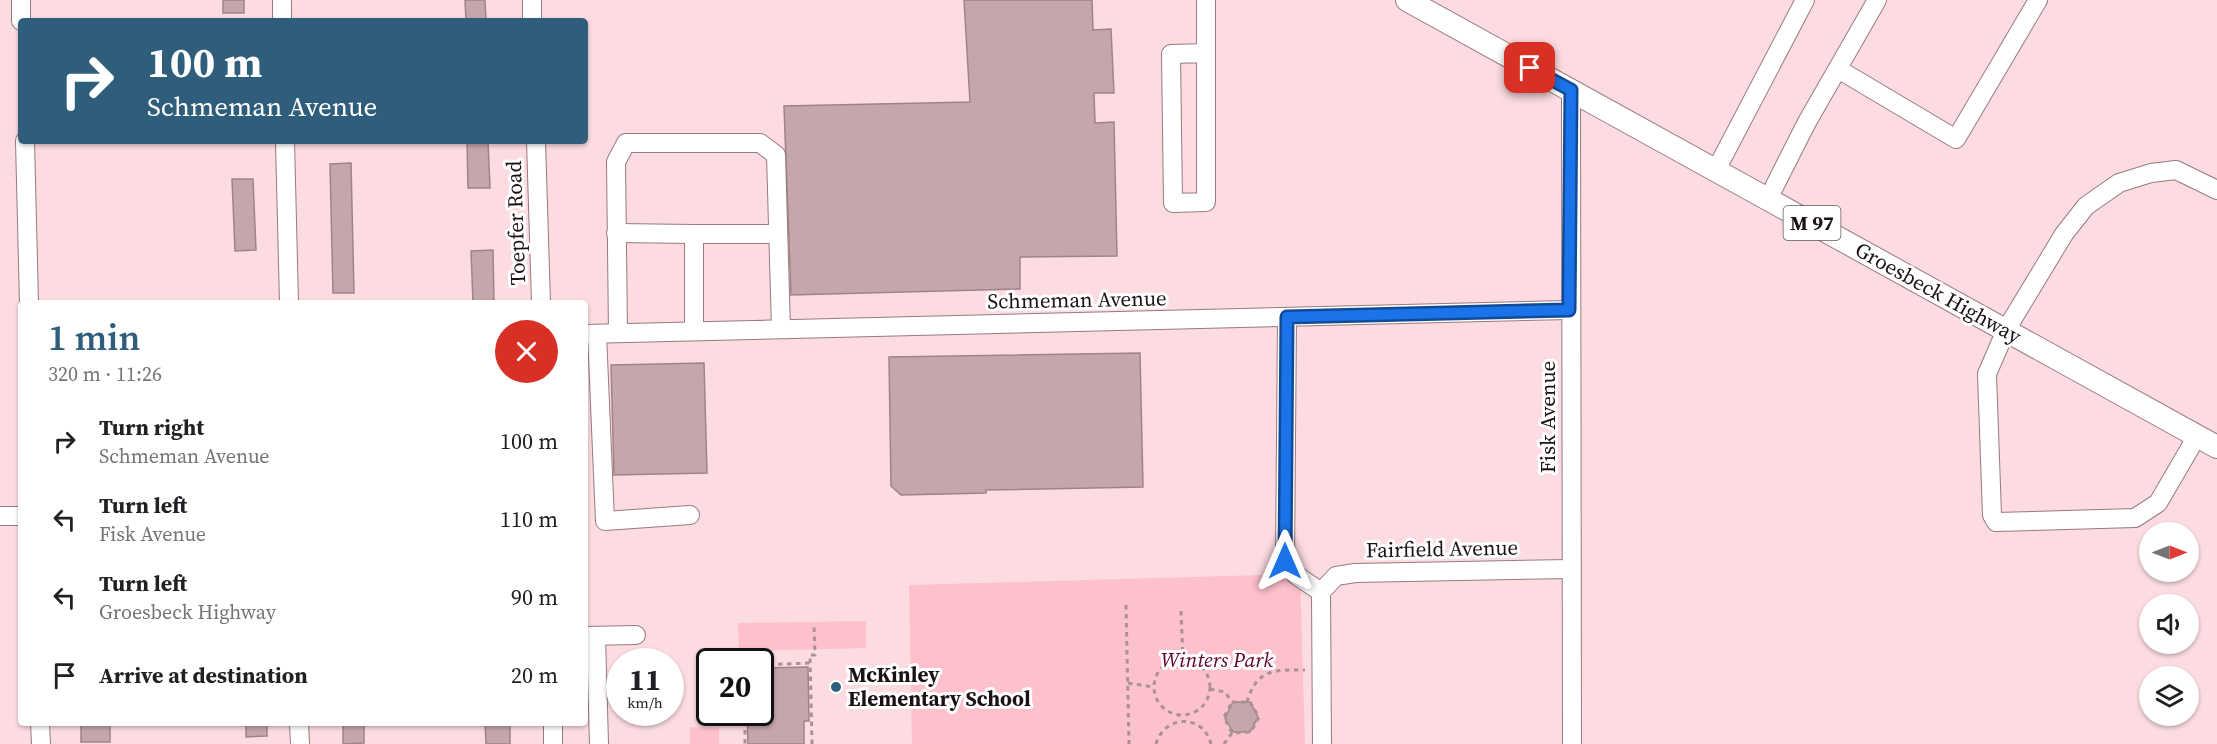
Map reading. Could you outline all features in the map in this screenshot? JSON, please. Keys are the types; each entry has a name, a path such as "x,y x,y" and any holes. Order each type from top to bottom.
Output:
{"main road":[{"name":"Groesbeck Highway","path":"1407,0 2217,447"}],"street":[{"path":"21,0 21,18"},
{"path":"282,0 282,18"},
{"path":"532,0 532,18"},
{"path":"1206,0 1206,53 1206,202 1173,203 1171,54 1206,53"},
{"path":"1716,170 1805,0"},
{"path":"1768,199 1877,0"},
{"path":"1838,69 1956,139 2038,0"},
{"name":"Fisk Avenue","path":"1571,90 1569,310 1572,744"},
{"path":"618,333 615,162 626,143 760,143 776,155 781,329"},
{"path":"25,144 29,300"},
{"path":"285,144 289,300"},
{"name":"Toepfer Road","path":"536,144 542,300"},
{"path":"2197,436 2158,503 2135,518 1996,522 1992,515 1987,374 2006,330 2064,234 2086,206 2119,183 2151,173 2176,170 2217,190"},
{"path":"616,233 778,234"},
{"path":"694,234 694,331"},
{"name":"Schmeman Avenue","path":"591,334 1569,310"},
{"path":"1287,317 1285,561 1296,575 1321,592 1322,744"},
{"path":"591,334 605,521 690,515"},
{"path":"0,516 18,516"},
{"name":"Fairfield Avenue","path":"1321,592 1336,576 1354,573 1571,569"},
{"path":"599,744 591,636 636,635"},
{"path":"40,726 41,744"},
{"path":"299,726 300,744"},
{"path":"553,726 553,744"}],"path":[{"path":"1125,605 1129,744"},
{"path":"1182,611 1184,659"},
{"path":"812,744 810,655 815,655 814,625"},
{"path":"1184,659 1203,669 1208,677 1210,689 1205,703 1199,709 1182,715 1166,710 1155,696 1154,687 1160,669 1168,663 1184,659"},
{"path":"774,664 811,663"},
{"path":"1247,702 1255,682 1267,673 1305,670"},
{"path":"1128,683 1154,687"},
{"path":"1210,689 1225,693 1232,702"},
{"path":"1232,702 1250,702 1259,717 1251,732 1232,733"},
{"path":"1232,702 1224,717 1232,733"},
{"path":"1182,715 1182,721"},
{"path":"1156,744 1166,727 1182,721 1199,726 1206,732 1211,744"},
{"path":"745,726 746,744"},
{"path":"1224,744 1232,733"}],"green space":[{"name":"Winters Park","path":"1300,574 1305,744 912,744 909,585"},
{"path":"866,621 866,648 774,650 774,648 739,648 738,623"},
{"path":"690,727 719,727 719,744 690,744"}],"building":[{"path":"223,0 244,0 244,13 223,13"},
{"path":"465,0 485,0 486,18 466,18"},
{"path":"964,0 1092,0 1093,30 1111,29 1114,93 1094,93 1095,123 1114,122 1117,256 1020,257 1020,289 791,295 784,106 970,102"},
{"path":"467,144 488,144 490,188 468,188"},
{"path":"351,163 354,293 333,293 330,164"},
{"path":"232,179 253,179 256,250 235,251"},
{"path":"493,250 494,300 473,300 471,251"},
{"path":"1140,353 1143,487 986,490 986,493 901,495 891,486 889,357"},
{"path":"704,363 707,473 614,475 611,365"},
{"path":"808,667 809,721 804,721 804,744 748,744 747,726 774,726 774,668"},
{"path":"1233,702 1250,702 1258,717 1250,732 1233,732 1225,718"},
{"path":"81,726 110,726 110,742 81,742"},
{"path":"246,726 267,726 267,736 246,737"},
{"path":"343,726 364,726 364,743 343,744"},
{"path":"485,726 510,726 510,744 486,744"}],"place":[{"name":"McKinley Elementary School","path":"836,687"}],"route":[{"path":"1285,561 1287,317 1569,310 1571,90 1530,68"}]}
